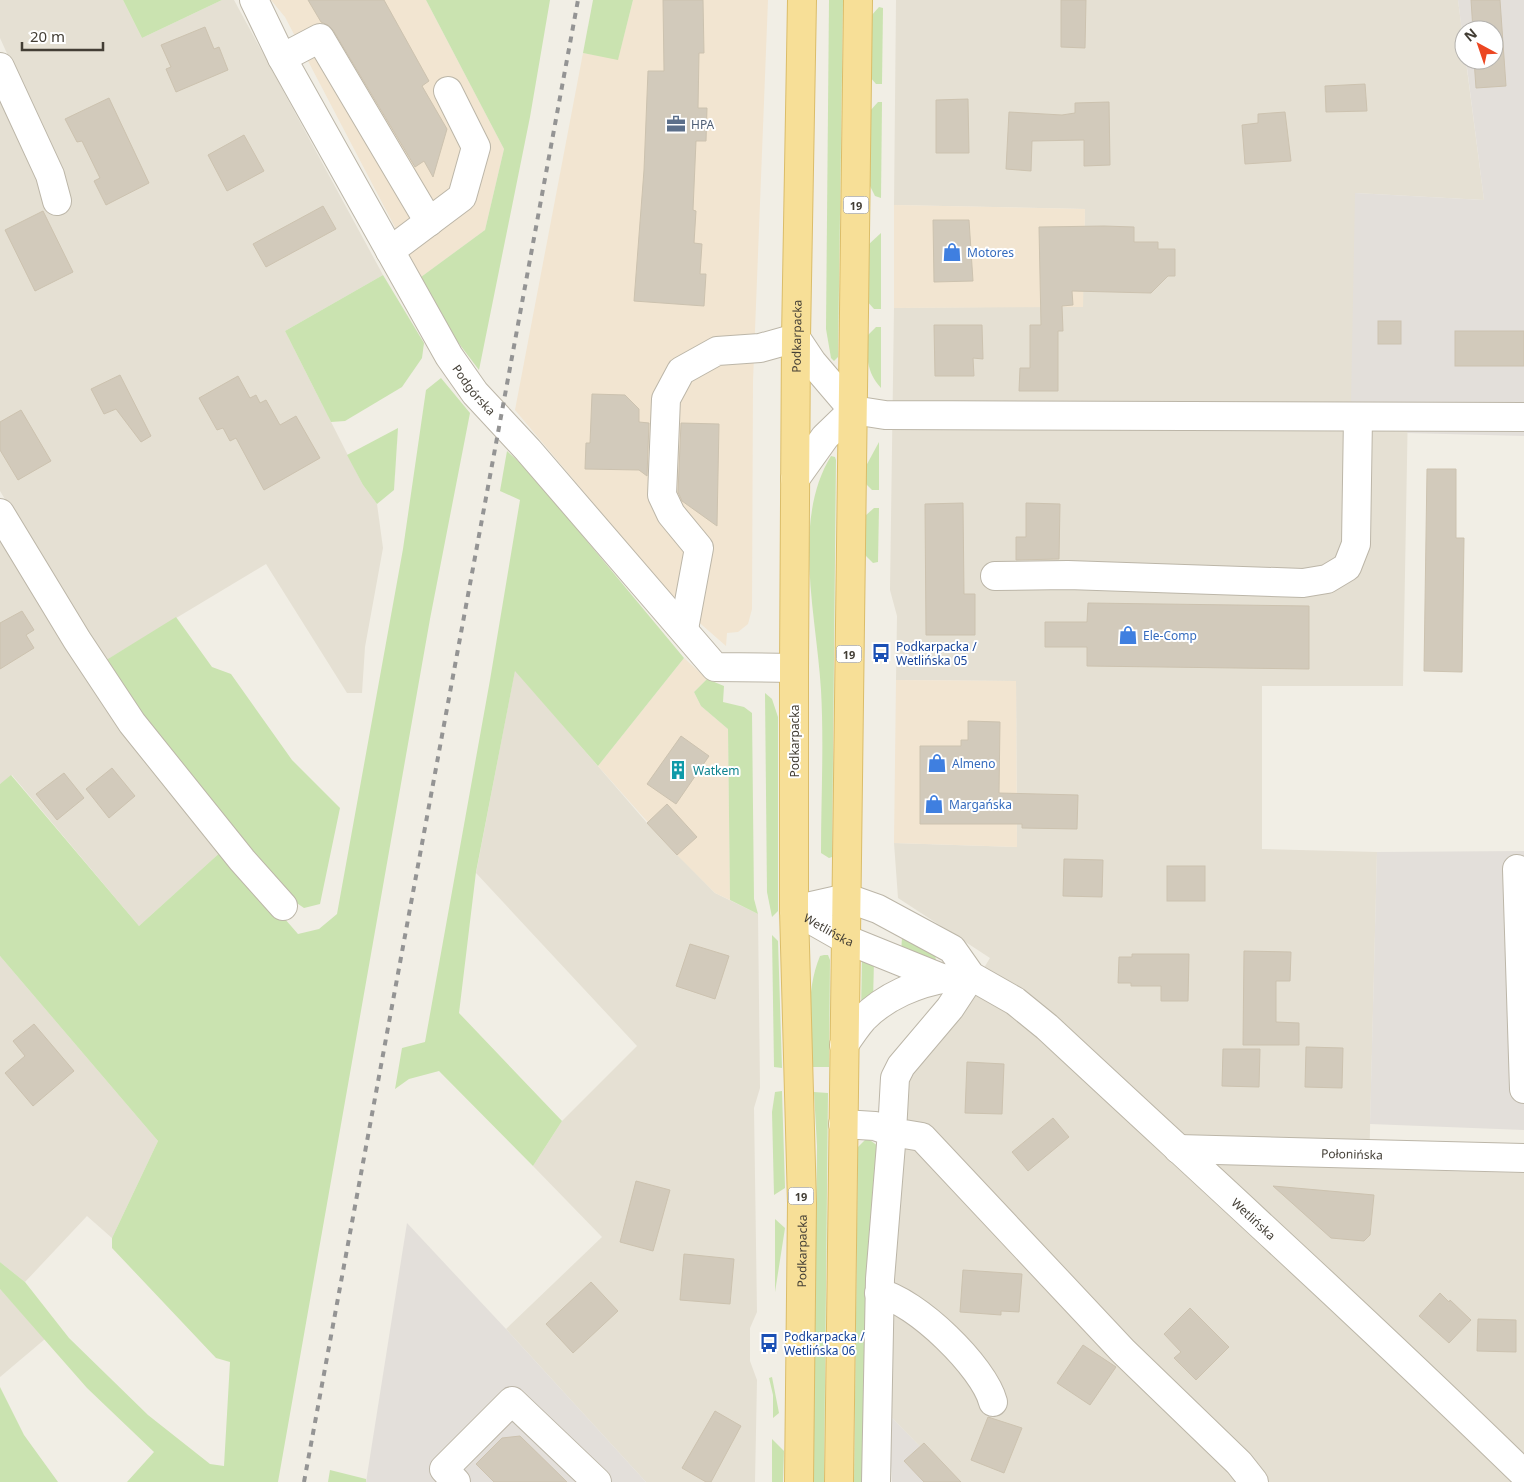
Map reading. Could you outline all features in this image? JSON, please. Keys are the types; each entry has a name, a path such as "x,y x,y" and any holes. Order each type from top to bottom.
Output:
{"main road":[{"name":"Podkarpacka","path":"799,1482 802,1203 794,910 794,668 796,338 802,0"},
{"name":"19","path":"839,1482 858,0"}],"street":[{"name":"Podgórska","path":"254,0 282,58 449,356 475,393 528,450 715,667 794,668"},
{"path":"282,58 320,38 429,222"},
{"path":"0,66 50,175 57,201"},
{"path":"390,251 462,197 476,147 448,91"},
{"path":"684,629 699,548 672,514 662,495 666,399 681,371 717,351 760,348 796,338 812,362 853,410 885,415 1524,416"},
{"path":"795,480 825,437 853,410"},
{"path":"995,576 1068,575 1303,583 1327,579 1347,567 1356,544 1358,417"},
{"path":"0,512 77,640 132,723 242,860 284,906"},
{"path":"1517,869 1524,1089"},
{"name":"Wetlińska","path":"794,910 847,898 885,912 952,949 971,976 1015,1001 1047,1027 1419,1371 1524,1474"},
{"name":"Wetlińska","path":"794,910 845,938 944,979"},
{"path":"876,1482 879,1294 895,1078 901,1066 950,1008 971,976"},
{"name":"Wetlińska","path":"844,1044 862,1020 879,1005 924,982 971,976"},
{"path":"843,1124 875,1126 892,1132 922,1137 1123,1352 1238,1463 1254,1482"},
{"name":"Połonińska","path":"1178,1149 1524,1158"},
{"path":"879,1294 891,1296 917,1311 960,1351 990,1389 993,1402"},
{"path":"456,1482 444,1469 512,1401 597,1482"}],"shaded area":[{"path":"0,0 123,0 142,38 222,0 234,0 383,275 285,331 363,485 377,504 383,548 365,647 362,693 347,693 266,564 103,662 0,491 0,84 64,179 0,38"},
{"path":"271,0 426,0 504,149 485,230 421,277 285,17"},
{"path":"633,0 768,0 753,381 752,609 748,624 738,632 727,633 726,646 678,604 515,410 583,53 618,59"},
{"path":"896,0 1458,0 1461,20 1454,20 1454,70 1467,70 1484,200 1355,193 1408,405 1403,686 1262,686 1262,849 1377,852 1369,1169 1524,1173 1524,1482 955,1482 888,1414 890,1281 903,1084 951,1021 990,958 898,898 894,843 1017,847 1016,681 896,680 897,616 890,590 894,308 1082,306 1085,209 894,205"},
{"path":"1458,0 1524,0 1524,436 1407,433 1408,405 1351,403 1355,193 1484,200 1467,70 1504,70 1504,20 1461,20"},
{"path":"894,205 1085,209 1083,307 894,308"},
{"path":"0,526 224,849 139,926 12,775 0,784"},
{"path":"684,658 707,679 694,692 701,706 728,729 730,900 715,893 677,855 598,766"},
{"path":"515,670 647,823 715,893 758,914 760,1088 754,1108 757,1312 750,1328 750,1361 757,1380 755,1482 646,1482 506,1329 602,1237 533,1166 562,1121 637,1046 476,873"},
{"path":"896,680 1016,681 1017,847 894,843"},
{"path":"1524,851 1524,1130 1370,1124 1377,852"},
{"path":"0,956 158,1141 112,1238 87,1216 25,1282 0,1262"},
{"path":"407,1223 506,1329 646,1482 366,1482"},
{"path":"0,1289 45,1339 0,1377"},
{"path":"888,1414 955,1482 892,1482"}],"green space":[{"path":"123,0 222,0 142,38"},
{"path":"426,0 550,0 530,117 479,370 438,316 421,277 485,230 504,149"},
{"path":"593,0 633,0 618,60 583,53"},
{"path":"829,0 843,0 838,357 834,361 831,358 826,329"},
{"path":"879,7 883,8 882,84 876,84 870,77 871,16"},
{"path":"878,102 882,102 881,198 875,196 869,184 870,111"},
{"path":"881,233 881,309 874,309 867,301 868,245"},
{"path":"383,275 424,343 422,358 402,387 345,421 331,422 285,331"},
{"path":"876,327 881,327 881,388 872,376 867,357 867,336"},
{"path":"441,378 470,413 430,619 278,1482 127,1482 154,1452 87,1388 0,1289 0,1262 25,1282 69,1338 148,1415 210,1464 224,1466 230,1362 216,1358 112,1248 112,1238 158,1141 0,956 0,784 11,775 139,926 224,849 298,934 319,929 337,914 403,549 426,390"},
{"path":"398,428 394,490 377,504 363,485 347,455"},
{"path":"879,442 879,490 872,490 866,484 866,466"},
{"path":"507,451 528,470 684,658 598,766 515,671 476,872 459,1013 562,1121 533,1166 439,1071 409,1079 395,1089 402,1048 425,1042 490,680 520,500 500,491"},
{"path":"831,456 835,457 836,460 832,857 829,858 821,853 822,710 812,601 809,539 812,510 819,482"},
{"path":"874,508 879,508 878,562 873,563 864,554 865,516"},
{"path":"176,617 212,667 231,674 292,760 340,808 320,904 304,908 288,897 149,731 103,662"},
{"path":"707,679 724,686 723,702 744,707 752,713 754,899 758,914 730,900 728,729 701,706 694,692"},
{"path":"765,693 772,699 778,717 778,911 772,917 767,892"},
{"path":"772,935 778,941 782,1068 774,1067"},
{"path":"902,938 935,954 936,961 934,963 901,952"},
{"path":"828,955 830,960 829,1067 813,1067 810,1025 812,983 820,956"},
{"path":"862,956 874,960 873,1002 861,1012"},
{"path":"782,1091 785,1188 774,1195 772,1112 775,1092"},
{"path":"814,1092 828,1093 824,1482 813,1482 817,1146"},
{"path":"867,1138 878,1146 865,1482 854,1482 858,1147"},
{"path":"775,1219 785,1228 775,1292"},
{"path":"772,1377 779,1413 773,1418 773,1395 769,1378"},
{"path":"0,1387 24,1435 58,1482 0,1482"},
{"path":"772,1439 784,1451 783,1482 772,1482"},
{"path":"330,1470 366,1479 366,1482 328,1482"}],"building":[{"path":"308,0 384,0 429,81 422,86 447,129 433,177 424,161 415,167 333,30 321,22"},
{"path":"663,0 703,0 704,53 699,53 698,108 707,108 706,141 696,141 693,210 696,211 694,243 702,244 700,274 706,274 704,306 634,301 644,170 648,71 664,71"},
{"path":"1061,0 1086,0 1085,48 1061,47"},
{"path":"1471,0 1500,0 1501,20 1472,20"},
{"path":"205,27 214,49 219,47 228,70 176,92 166,69 171,67 161,45"},
{"path":"1504,57 1506,86 1476,88 1475,70 1504,70"},
{"path":"1365,84 1367,111 1326,112 1325,86"},
{"path":"109,98 149,183 106,205 94,181 100,178 82,141 77,142 65,119"},
{"path":"968,99 969,153 936,153 936,100"},
{"path":"1109,102 1110,165 1084,166 1084,140 1032,141 1031,171 1006,169 1009,112 1062,115 1075,113 1075,103"},
{"path":"1285,112 1291,161 1245,164 1242,125 1258,123 1258,114"},
{"path":"244,135 264,171 227,191 208,155"},
{"path":"323,206 336,229 266,267 253,244"},
{"path":"43,211 73,272 35,291 5,230"},
{"path":"933,220 969,220 973,281 934,282"},
{"path":"1039,227 1134,227 1134,242 1158,242 1158,249 1175,249 1175,276 1168,276 1151,293 1072,291 1073,305 1062,306 1063,331 1058,331 1058,391 1019,391 1020,368 1030,368 1030,325 1041,325"},
{"path":"1378,321 1401,321 1401,344 1378,344"},
{"path":"934,325 982,325 983,359 973,358 974,376 935,376"},
{"path":"1455,331 1524,331 1524,366 1455,366"},
{"path":"120,375 151,436 141,442 116,409 104,414 91,389"},
{"path":"238,376 250,398 256,395 260,403 266,400 280,425 296,416 320,458 264,490 236,438 230,441 223,428 217,430 199,398"},
{"path":"592,394 625,395 639,409 639,422 649,423 647,476 639,470 585,469 586,443 590,443"},
{"path":"21,410 51,461 18,480 0,450 0,422"},
{"path":"681,423 719,424 717,526 682,501 678,492"},
{"path":"1427,469 1456,469 1456,538 1464,538 1462,672 1424,671"},
{"path":"963,503 964,594 975,594 975,635 926,635 925,504"},
{"path":"1026,503 1060,504 1059,559 1016,560 1016,537 1026,537"},
{"path":"1088,603 1309,606 1309,669 1087,666 1087,647 1045,647 1045,622 1087,622"},
{"path":"22,611 34,630 26,635 34,648 0,669 0,623"},
{"path":"968,721 1000,722 999,793 1078,795 1077,829 1022,828 1022,824 920,824 920,746 961,746 961,740 968,740"},
{"name":"Watkem","path":"681,736 709,756 676,804 647,784"},
{"path":"112,768 135,796 109,818 86,789"},
{"path":"64,773 84,798 57,820 36,794"},
{"path":"667,804 697,837 677,855 647,823"},
{"path":"1064,859 1103,860 1102,897 1063,896"},
{"path":"1167,866 1205,866 1205,901 1167,901"},
{"path":"690,944 729,956 715,999 676,986"},
{"path":"1244,951 1291,952 1290,981 1276,981 1276,1022 1299,1023 1299,1045 1243,1045"},
{"path":"1132,954 1189,954 1188,1001 1161,1001 1161,986 1131,986 1131,983 1118,983 1119,957 1132,957"},
{"path":"34,1024 74,1071 33,1106 5,1073 25,1056 13,1041"},
{"path":"1306,1047 1343,1048 1342,1088 1305,1087"},
{"path":"1223,1049 1260,1049 1259,1087 1222,1086"},
{"path":"967,1062 1004,1064 1002,1114 965,1113"},
{"path":"1053,1118 1069,1137 1028,1171 1012,1152"},
{"path":"636,1181 670,1190 653,1251 620,1242"},
{"path":"1273,1186 1374,1195 1370,1235 1364,1241 1331,1238"},
{"path":"684,1254 734,1259 730,1304 680,1300"},
{"path":"963,1270 1022,1274 1019,1312 1001,1311 1001,1315 960,1312"},
{"path":"591,1282 618,1311 573,1353 546,1324"},
{"path":"1440,1293 1471,1320 1449,1343 1419,1316"},
{"path":"1190,1308 1229,1347 1196,1380 1174,1358 1181,1352 1164,1334"},
{"path":"1478,1319 1516,1320 1516,1352 1477,1351"},
{"path":"1083,1345 1116,1367 1090,1405 1057,1383"},
{"path":"715,1411 741,1426 711,1482 706,1482 682,1468"},
{"path":"988,1417 1022,1428 1004,1473 971,1460"},
{"path":"520,1436 567,1482 494,1482 476,1464 502,1438"},
{"path":"924,1443 961,1482 924,1482 904,1461"}],"railway":[{"path":"304,1482 578,0"}],"place":[{"name":"HPA","path":"676,124"},
{"name":"Motores","path":"952,252"},
{"name":"Ele-Comp","path":"1128,635"},
{"name":"Podkarpacka / Wetlińska 05","path":"881,653"},
{"name":"Almeno","path":"937,763"},
{"name":"Watkem","path":"678,770"},
{"name":"Margańska","path":"934,804"},
{"name":"Podkarpacka / Wetlińska 06","path":"769,1343"}]}
